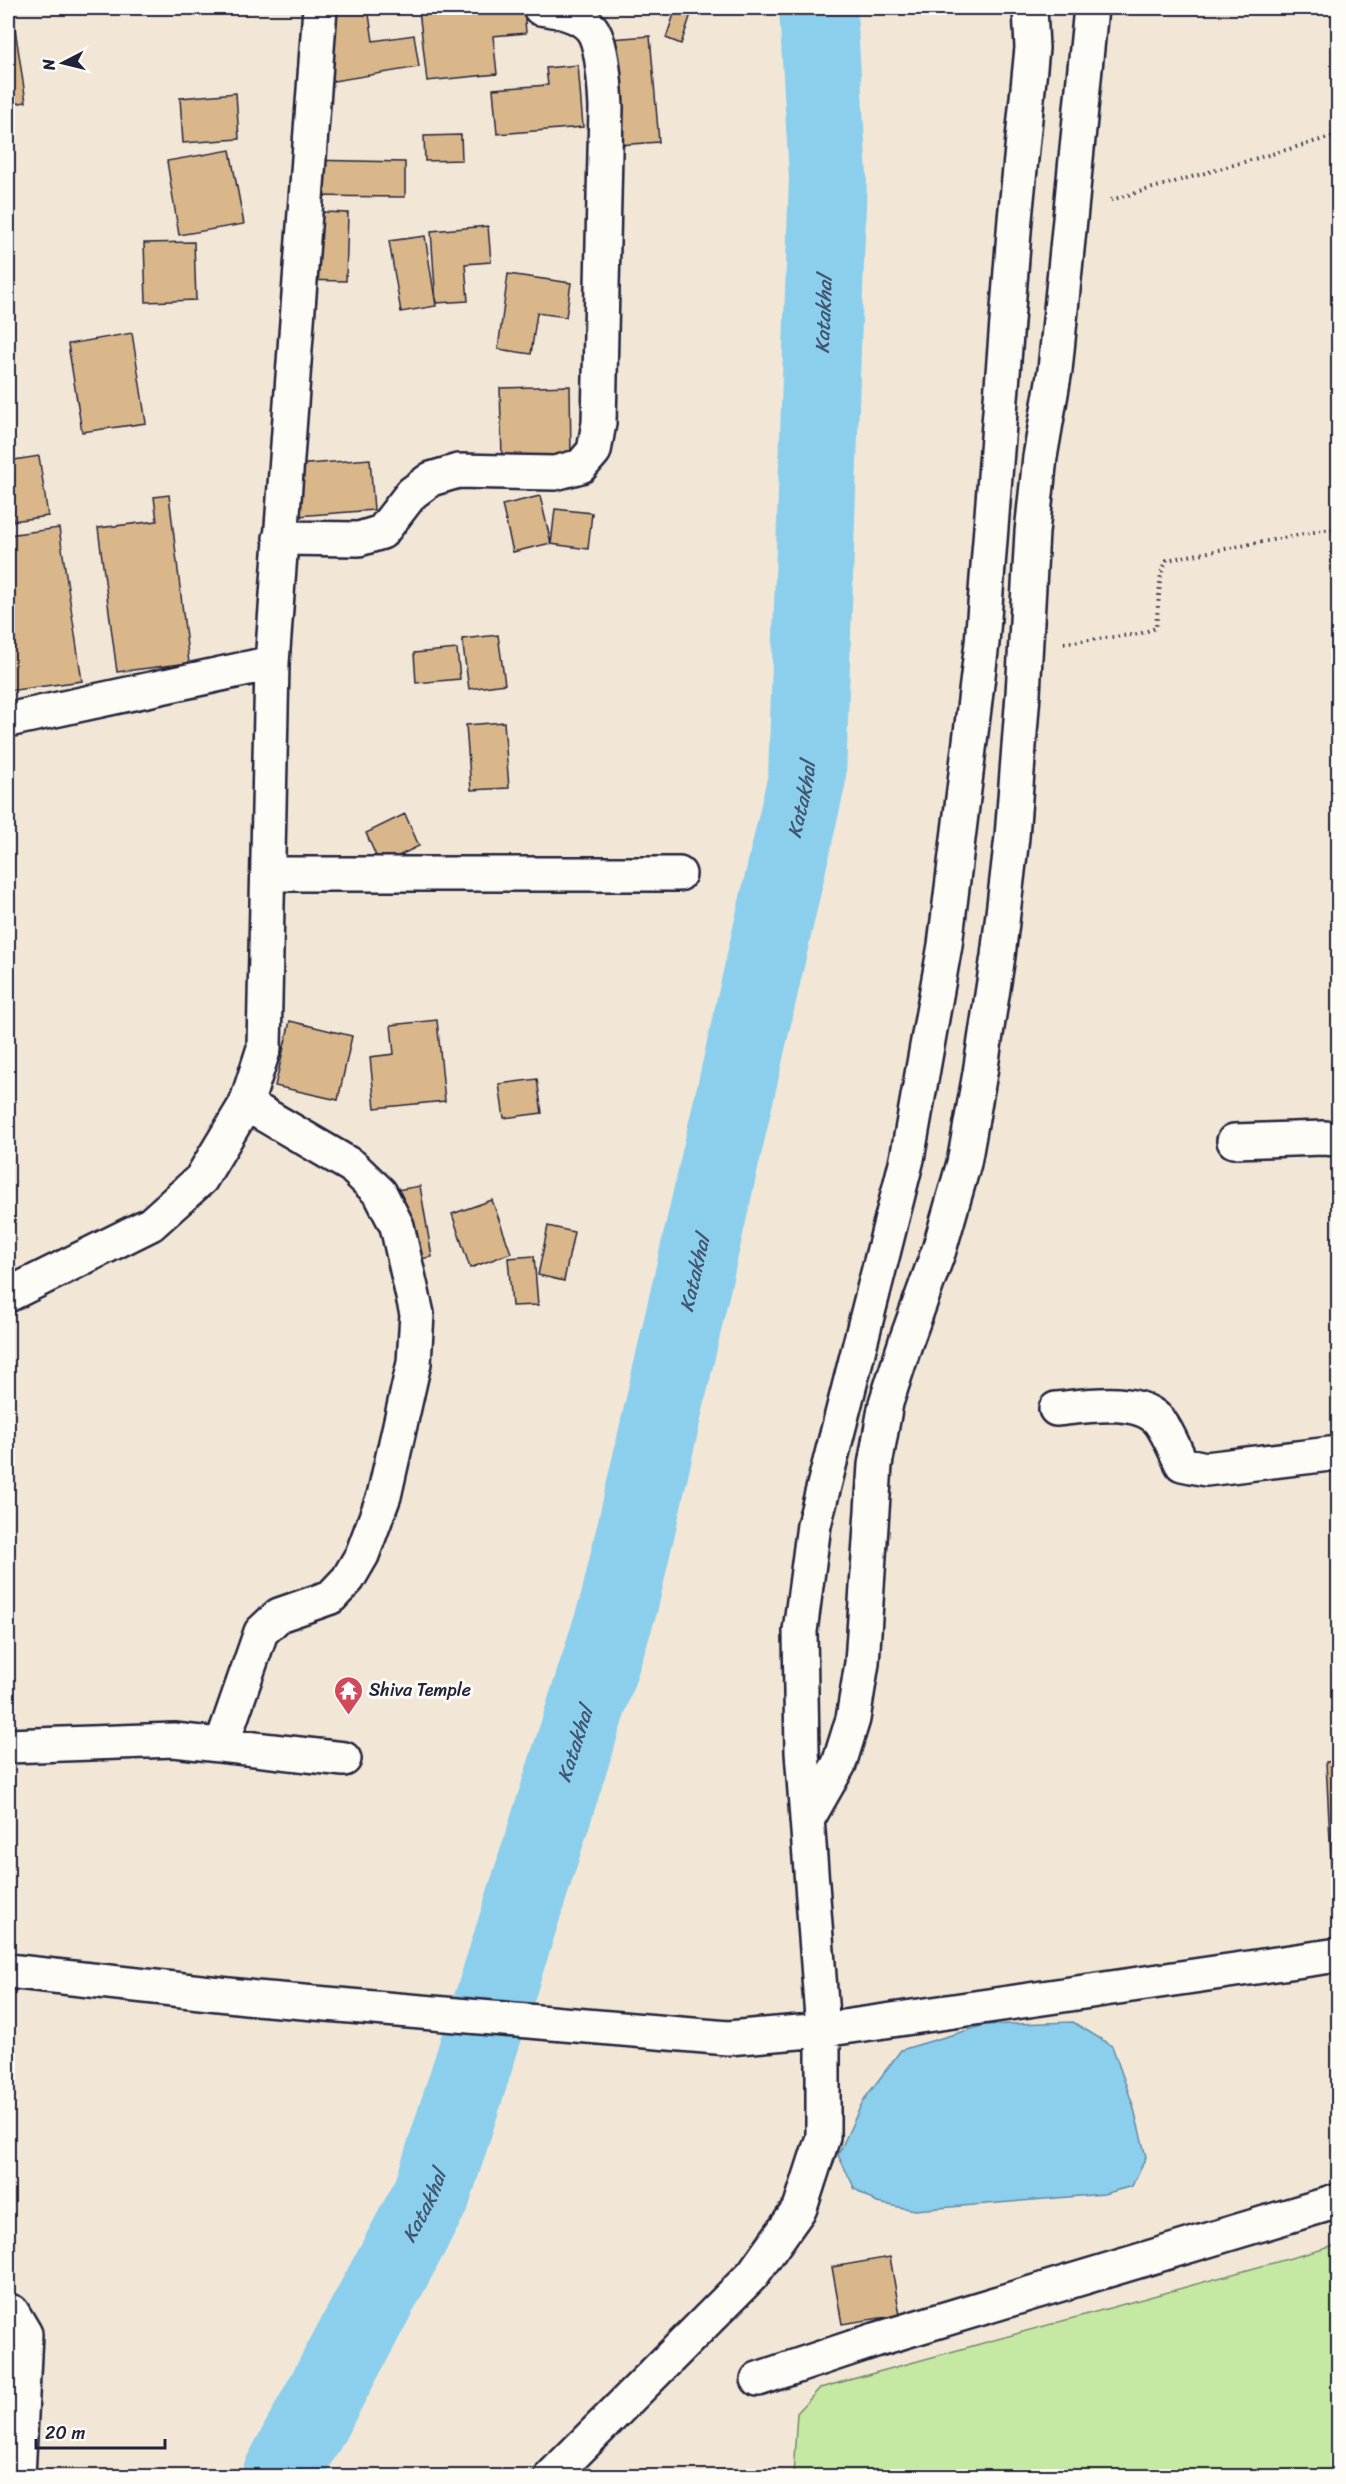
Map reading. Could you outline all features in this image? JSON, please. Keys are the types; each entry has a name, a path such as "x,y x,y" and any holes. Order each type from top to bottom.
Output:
{"street":[{"path":"8,1295 151,1224 201,1179 246,1104 264,1048 272,663 320,8"},
{"path":"280,538 359,539 382,532 412,493 431,479 459,471 555,473 581,466 594,451 600,400 606,107 603,62 591,29 566,11 540,8"},
{"path":"552,2476 753,2274 801,2208 823,2137 823,2030 802,1752 800,1631 814,1525 907,1159 945,945 982,643 1015,219 1032,48 1030,8"},
{"path":"807,1820 838,1764 853,1719 862,1663 876,1465 886,1403 939,1250 964,1163 998,956 1013,825 1032,532 1040,457 1055,370 1091,8"},
{"path":"8,720 272,663"},
{"path":"269,874 679,874"},
{"path":"222,1744 261,1632 279,1615 331,1597 348,1579 363,1555 384,1496 414,1363 417,1314 397,1226 380,1193 352,1166 246,1104"},
{"path":"1234,1141 1338,1139"},
{"path":"1056,1409 1110,1405 1141,1408 1159,1421 1182,1464 1206,1469 1338,1454"},
{"path":"8,1746 174,1740 344,1759"},
{"path":"8,1971 256,1998 728,2038 823,2030 1338,1955"},
{"path":"758,2379 874,2340 1338,2201"},
{"path":"8,2311 12,2312 25,2334 18,2476"}],"path":[{"path":"1072,211 1338,135"},
{"path":"1025,647 1139,634 1156,628 1161,573 1167,560 1330,529 1338,530"}],"green space":[{"path":"1338,2245 1338,2476 793,2476 797,2413 820,2388"}],"water":[{"path":"1073,2022 1112,2046 1133,2105 1146,2157 1132,2186 1104,2194 915,2210 877,2203 855,2189 838,2155 863,2101 901,2050 985,2025"}],"building":[{"path":"8,8 12,8 26,102 8,105"},
{"path":"368,8 373,41 414,35 419,67 328,82 316,14"},
{"path":"524,8 526,33 493,36 497,74 427,81 419,10"},
{"path":"676,8 693,8 681,44 666,38"},
{"path":"650,36 659,142 604,146 596,40"},
{"path":"578,65 583,127 497,134 493,89 548,85 546,68"},
{"path":"236,93 239,139 183,143 180,98"},
{"path":"461,135 462,160 425,161 424,136"},
{"path":"230,150 244,224 179,235 167,161"},
{"path":"305,160 405,162 405,197 304,196"},
{"path":"299,211 348,213 346,281 297,280"},
{"path":"488,226 491,262 465,264 468,301 436,303 431,231"},
{"path":"425,236 436,306 401,312 389,241"},
{"path":"194,242 196,300 146,302 144,243"},
{"path":"508,274 571,283 566,317 537,313 531,354 498,349"},
{"path":"132,333 146,423 82,432 68,344"},
{"path":"570,386 571,455 502,457 500,388"},
{"path":"39,456 48,516 13,521 8,490 8,461"},
{"path":"370,459 374,510 298,516 295,465"},
{"path":"169,495 189,663 117,672 98,528 157,521 154,497"},
{"path":"540,496 551,543 513,552 502,505"},
{"path":"555,509 592,513 588,549 551,544"},
{"path":"59,528 82,681 8,691 8,535"},
{"path":"498,635 505,684 469,689 462,639"},
{"path":"457,649 460,679 416,683 414,653"},
{"path":"504,722 509,788 471,790 466,725"},
{"path":"405,814 419,846 380,865 366,833"},
{"path":"437,1020 445,1101 375,1108 370,1057 394,1054 391,1025"},
{"path":"290,1021 352,1036 338,1100 275,1086"},
{"path":"537,1079 542,1113 504,1118 499,1084"},
{"path":"420,1186 432,1257 390,1264 378,1193"},
{"path":"492,1200 511,1253 470,1268 452,1214"},
{"path":"548,1226 574,1232 564,1281 538,1275"},
{"path":"534,1256 538,1305 512,1306 508,1258"},
{"path":"1338,1761 1338,1917 1334,1918 1326,1762"},
{"path":"890,2257 900,2315 842,2324 832,2267"}],"waterway":[{"name":"Katakhal","path":"281,2476 432,2194 619,1604 807,778 828,177 818,8"}],"place":[{"name":"Shiva Temple","path":"348,1716"}]}
